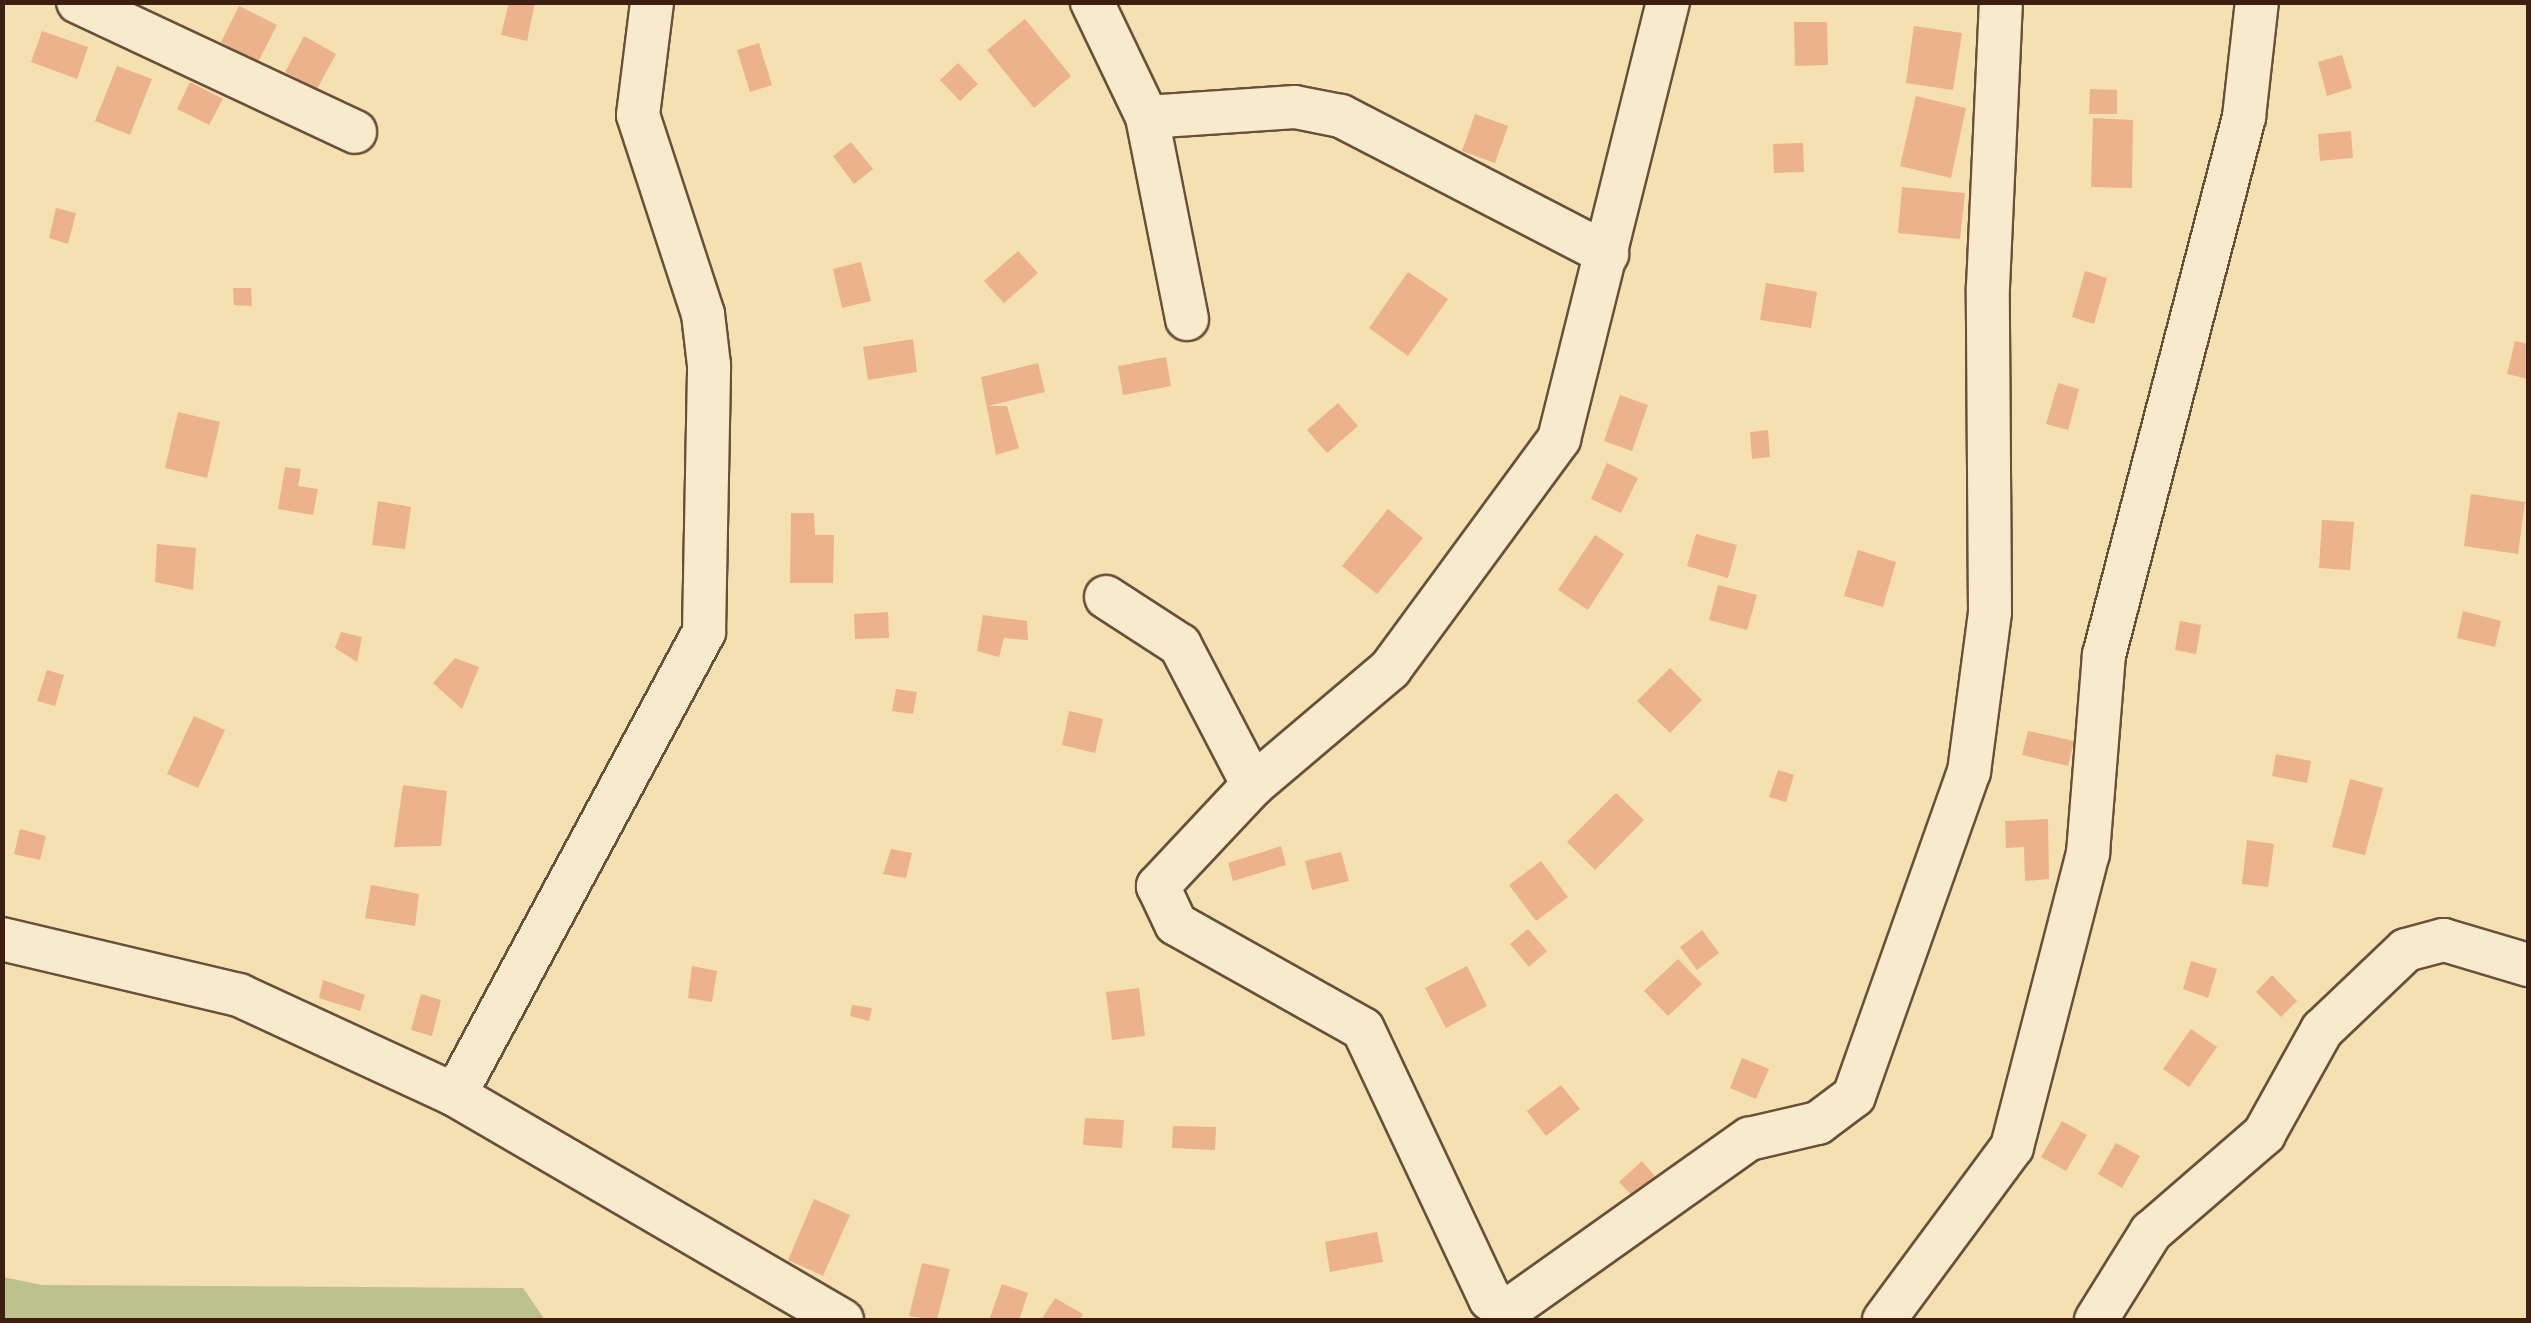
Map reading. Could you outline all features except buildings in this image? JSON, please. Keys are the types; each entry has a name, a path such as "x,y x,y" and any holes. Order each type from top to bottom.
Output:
{"street":[{"path":"78,2 355,132"},
{"path":"456,1095 704,632 710,364 703,314 638,114 652,2"},
{"path":"1092,2 1147,117 1187,319"},
{"path":"1668,2 1570,412 1525,492 1390,669 1253,785 1166,866 1157,896 1176,924 1362,1029 1490,1299 1508,1310 1749,1138 1836,1116 1854,1096 1969,772 1990,612 1988,287 2001,2"},
{"path":"1884,1320 2012,1147 2088,853 2104,655 2244,117 2256,2"},
{"path":"1147,117 1295,107 1342,116 1608,254"},
{"path":"1106,598 1180,645 1253,785"},
{"path":"2,939 239,996 456,1095 842,1320"},
{"path":"2096,1320 2150,1232 2264,1134 2322,1030 2406,950 2444,940 2528,964"}],"green space":[{"path":"3,1277 42,1285 523,1288 545,1320 3,1320"}]}
